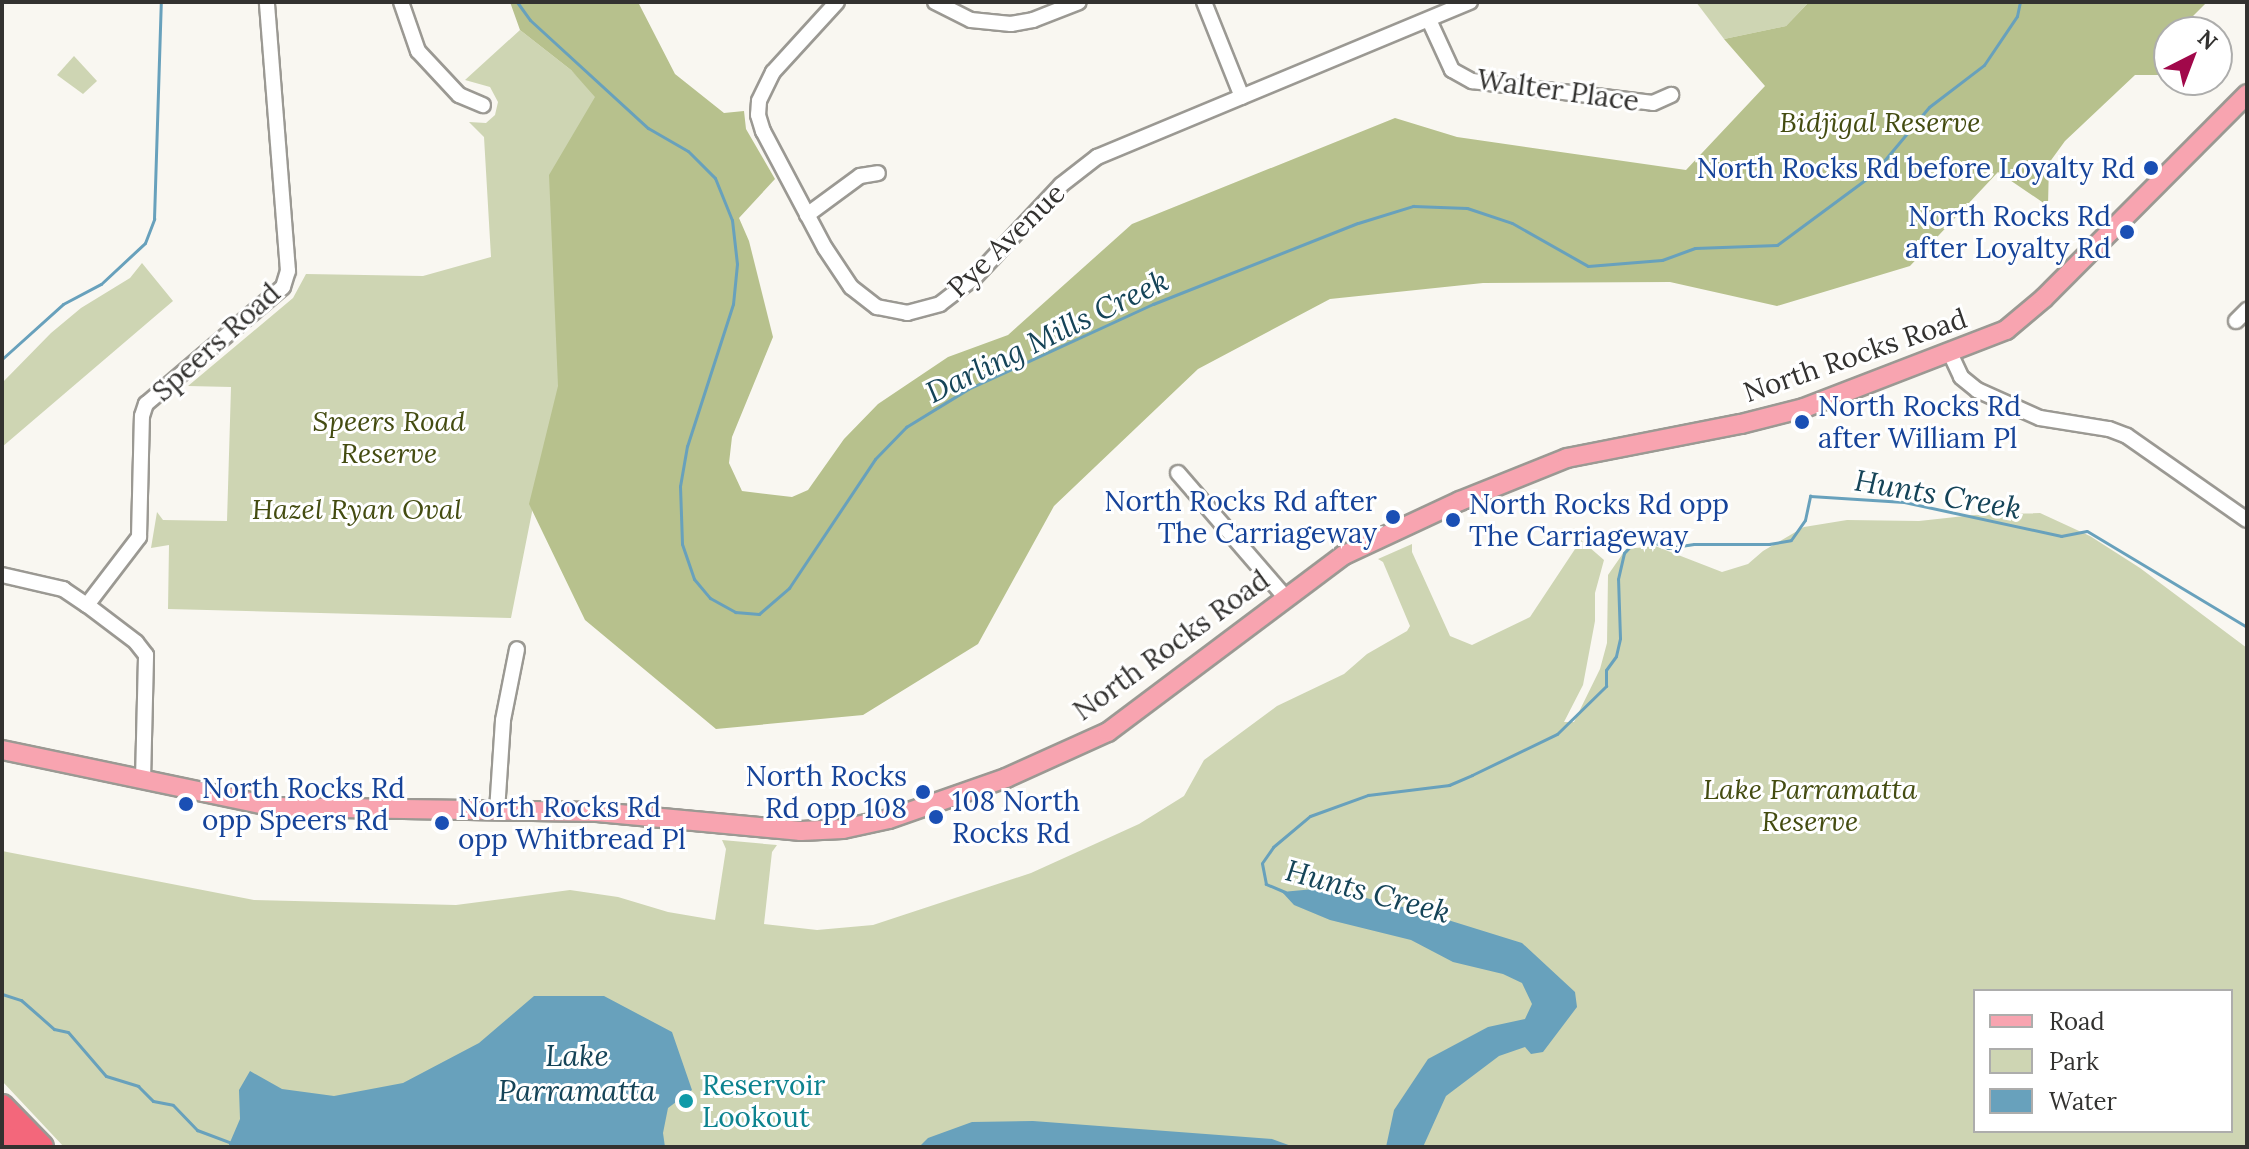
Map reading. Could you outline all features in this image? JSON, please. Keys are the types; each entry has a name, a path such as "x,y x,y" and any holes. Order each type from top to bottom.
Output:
{"highway":[{"path":"2,1106 42,1147"},
{"path":"2,1134 15,1147"}],"main road":[{"name":"North Rocks Road","path":"2,750 274,807 612,813 801,831 843,829 889,819 1006,778 1108,732 1344,555 1540,467 1588,453 1774,417 2006,330 2031,311 2247,94"}],"street":[{"name":"Speers Road","path":"87,605 139,537 142,416 146,404 283,287 288,271 267,2"},
{"path":"401,2 415,48 459,95 483,105"},
{"name":"Pye Avenue","path":"837,2 773,72 759,101 763,131 825,248 863,299 891,312 924,311 975,277 1051,194 1097,157 1470,2"},
{"path":"935,2 971,20 1011,24 1033,20 1079,2"},
{"path":"1204,2 1242,97"},
{"name":"Walter Place","path":"1429,20 1452,70 1472,81 1653,103 1671,95"},
{"path":"807,215 860,176 878,173"},
{"path":"2236,321 2247,310"},
{"path":"1950,353 1969,386 2040,418 2109,429 2127,436 2247,520"},
{"path":"1178,473 1285,597"},
{"path":"2,575 63,589 136,642 146,655 143,780"},
{"path":"497,811 503,720 517,649"}],"green space":[{"name":"Bidjigal Reserve","path":"510,2 638,2 675,74 724,113 744,111 746,129 775,179 739,218 749,241 773,337 732,437 729,463 742,491 792,497 808,490 844,439 878,404 948,357 1008,335 1132,224 1395,118 1457,137 1686,170 1765,86 1724,39 1786,26 1809,2 2207,2 2193,16 2153,16 2153,75 2135,75 2065,141 2049,163 2048,206 1998,172 1910,266 1777,306 1670,282 1483,283 1330,299 1198,369 1054,506 978,644 863,715 716,729 585,620 529,504 558,386 549,175 595,97 571,70 520,30"},
{"path":"1696,2 1809,2 1786,26 1724,39"},
{"name":"Speers Road Reserve","path":"520,30 571,70 622,123 533,507 511,618 168,609 169,545 151,548 157,512 163,520 227,521 231,387 188,386 293,298 306,274 423,276 491,257 484,137 469,122 486,123 495,115 498,102 490,87 465,80"},
{"path":"74,56 97,81 83,94 57,75"},
{"path":"142,263 173,301 2,447 2,383 51,333 81,308 130,278"},
{"name":"Lake Parramatta Reserve","path":"2040,513 2090,536 2140,568 2247,648 2247,1147 64,1147 2,1081 2,851 254,900 456,905 570,890 618,897 668,912 715,920 726,849 722,840 777,845 772,852 764,924 817,930 873,925 1031,873 1139,824 1184,796 1204,760 1277,706 1344,674 1367,654 1407,631 1410,626 1383,562 1378,559 1412,544 1412,552 1450,636 1472,645 1530,617 1581,540 1604,560 1595,593 1595,621 1583,685 1564,722 1574,722 1600,669 1607,643 1608,575 1626,549 1655,546 1722,572 1748,564 1763,551 1804,527 1847,520 1919,521"}],"water":[{"path":"1325,888 1419,911 1522,943 1575,992 1577,1007 1543,1052 1531,1054 1525,1047 1499,1056 1446,1096 1423,1147 1386,1147 1394,1110 1428,1059 1488,1027 1525,1019 1532,1004 1522,983 1503,974 1453,962 1411,940 1330,920 1294,905 1282,892"},
{"name":"Lake Parramatta","path":"534,996 604,996 672,1032 692,1090 668,1108 663,1133 665,1147 228,1147 240,1119 239,1090 250,1071 282,1089 334,1096 403,1083 479,1043"},
{"path":"1033,1121 1272,1139 1294,1147 919,1147 928,1138 972,1122"}],"waterway":[{"name":"Darling Mills Creek","path":"2,359 63,304 101,284 145,243 154,219 161,2"},
{"name":"Darling Mills Creek","path":"517,2 530,20 648,128 688,151 715,178 732,220 737,264 733,304 687,446 680,486 682,544 694,579 710,598 735,612 759,614 789,588 875,459 906,427 968,389 1153,304 1358,223 1413,206 1467,208 1512,223 1588,266 1662,260 1695,248 1777,245 1873,174 1929,107 1984,65 2017,16 2020,2"},
{"name":"Hunts Creek","path":"1285,892 1266,884 1262,863 1273,847 1310,816 1368,795 1449,785 1472,775 1557,734 1606,686 1606,670 1616,656 1620,638 1618,579 1624,553 1635,541 1646,539 1668,548 1694,544 1769,544 1791,540 1805,520 1810,496 1904,502 2061,536 2087,531 2247,627"},
{"name":"Hunts Creek","path":"2,994 21,1000 54,1029 68,1032 106,1076 138,1086 153,1101 173,1105 197,1130 242,1147"}],"place":[{"name":"North Rocks Rd before Loyalty Rd","path":"2151,168"},
{"name":"North Rocks Rd after Loyalty Rd","path":"2127,232"},
{"name":"North Rocks Rd after William Pl","path":"1802,422"},
{"name":"North Rocks Rd after The Carriageway","path":"1393,517"},
{"name":"North Rocks Rd opp The Carriageway","path":"1453,520"},
{"name":"North Rocks Rd opp 108","path":"923,792"},
{"name":"North Rocks Rd opp Speers Rd","path":"186,804"},
{"name":"108 North Rocks Rd","path":"936,817"},
{"name":"North Rocks Rd opp Whitbread Pl","path":"442,823"},
{"name":"Reservoir Lookout","path":"686,1101"}],"park label":[{"name":"Hazel Ryan Oval","path":"357,509"}]}
